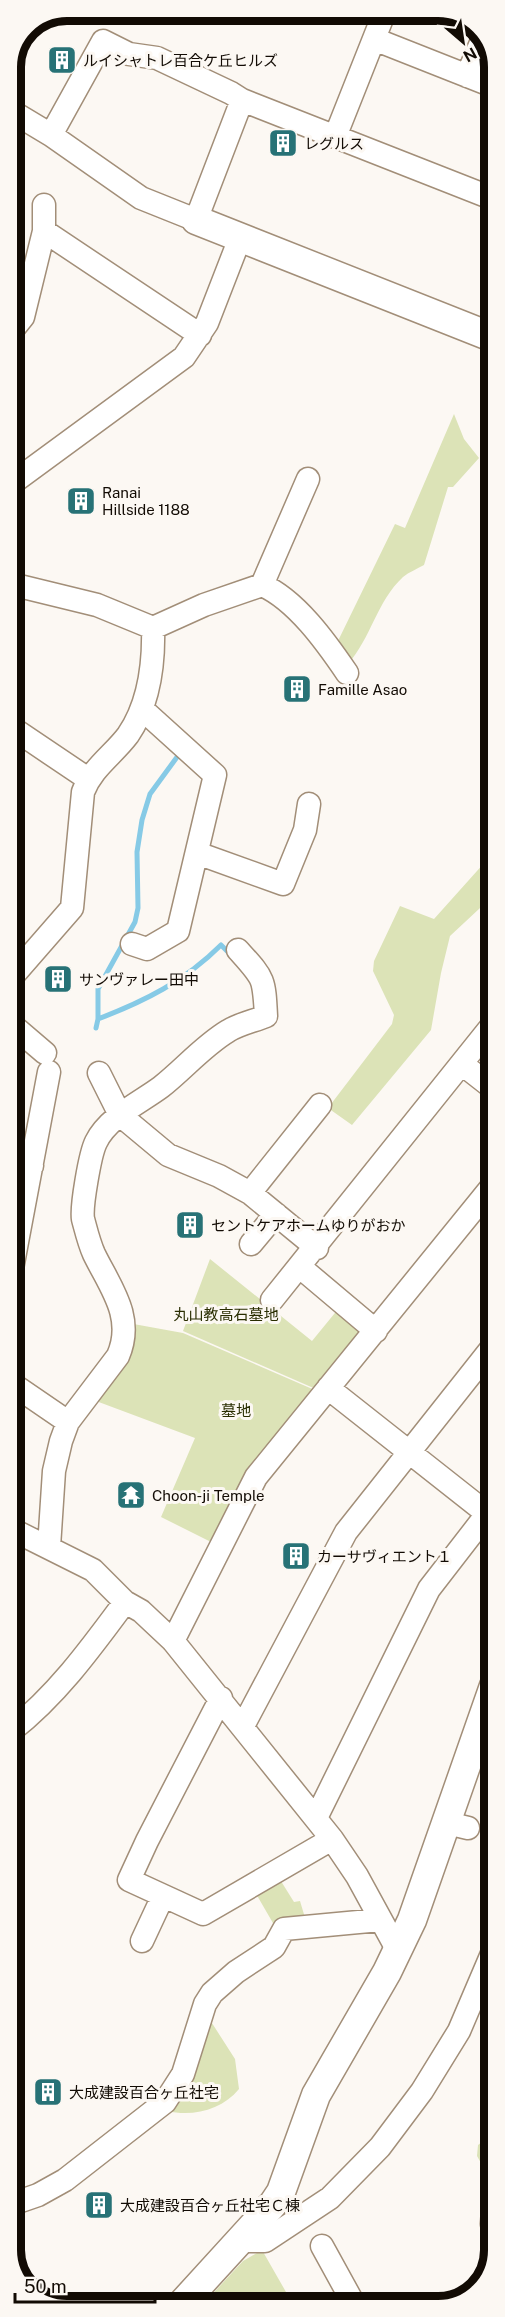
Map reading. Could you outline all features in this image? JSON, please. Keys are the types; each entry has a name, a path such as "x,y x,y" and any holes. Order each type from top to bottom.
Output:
{"street":[{"path":"335,137 381,21"},
{"path":"374,39 484,82"},
{"path":"51,135 103,41 129,54 157,58 242,100 484,195"},
{"path":"467,76 479,47"},
{"path":"196,220 242,100"},
{"path":"21,117 51,135 141,198 484,334"},
{"path":"21,320 44,231 44,206"},
{"path":"44,231 200,335"},
{"path":"21,477 184,357 207,323 240,238"},
{"path":"262,585 308,479"},
{"path":"21,586 97,605 153,628 204,605 262,585 280,593 330,648 347,673"},
{"path":"21,967 72,908 82,792 88,779 128,735 142,709 150,671 153,628"},
{"path":"132,944 147,949 178,931 215,775 142,709"},
{"path":"21,734 88,779"},
{"path":"197,853 283,884 305,830 309,804"},
{"path":"49,1548 54,1471 61,1441 68,1422 118,1356 124,1343 123,1318 117,1297 93,1251 82,1216 91,1157 96,1141 120,1115 160,1087 228,1031 266,1016 264,983 261,975 238,950"},
{"path":"21,1035 47,1063 21,1223"},
{"path":"272,1300 484,1036"},
{"path":"462,1064 484,1081"},
{"path":"99,1073 120,1115 168,1155 219,1176 250,1193 316,1248"},
{"path":"250,1193 321,1105"},
{"path":"21,1157 32,1166"},
{"path":"173,1641 256,1476 484,1196"},
{"path":"251,1244 276,1214"},
{"path":"300,1267 376,1331"},
{"path":"243,1726 346,1532 484,1358"},
{"path":"328,1388 484,1511"},
{"path":"21,1390 68,1422"},
{"path":"316,1818 429,1589 484,1524"},
{"path":"21,1534 93,1570 125,1602 141,1611 173,1641 332,1839 357,1876 398,1951"},
{"path":"21,1722 67,1678 93,1647 125,1602"},
{"path":"221,1698 129,1880 203,1914 332,1839"},
{"path":"193,2296 273,2205 281,2192 316,2094 398,1951 458,1826 484,1725"},
{"path":"142,1941 163,1896"},
{"path":"21,2201 38,2195 65,2180 165,2102 183,2074 205,2004 212,1993 236,1972 274,1947 284,1929 380,1920"},
{"path":"240,2241 265,2241 320,2205 330,2198 380,2147 422,2091 459,2031 484,1972"},
{"path":"322,2246 349,2296"}],"green space":[{"path":"454,414 464,439 479,458 453,487 448,487 424,565 405,575 394,587 380,608 363,643 348,664 336,645 395,524 405,528"},
{"path":"484,863 484,904 450,936 431,1030 352,1125 328,1108 392,1024 394,1015 373,971 374,961 400,906 434,919"},
{"name":"丸山教高石墓地","path":"210,1259 312,1341 339,1308 361,1326 363,1335 318,1390 183,1331"},
{"name":"墓地","path":"128,1323 183,1333 317,1391 215,1544 161,1517 195,1438 88,1398"},
{"path":"279,1878 294,1902 300,1901 306,1921 277,1930 255,1892"},
{"path":"210,2020 235,2059 239,2089 216,2107 187,2113 167,2111 192,2077 202,2052"},
{"path":"484,2140 484,2168 477,2156 478,2145"},
{"path":"262,2250 288,2296 211,2296 243,2261"}],"waterway":[{"path":"96,1028 98,989 135,922 138,908 137,852 142,820 150,794 180,753"},
{"path":"98,1019 164,989 193,969 221,945 232,956"}],"place":[{"name":"ルイシャトレ百合ケ丘ヒルズ","path":"62,60"},
{"name":"レグルス","path":"283,143"},
{"name":"Ranai Hillside 1188","path":"81,501"},
{"name":"Famille Asao","path":"297,689"},
{"name":"サンヴァレー田中","path":"58,979"},
{"name":"セントケアホームゆりがおか","path":"190,1225"},
{"name":"Choon-ji Temple","path":"131,1495"},
{"name":"カーサヴィエント１","path":"296,1556"},
{"name":"大成建設百合ヶ丘社宅","path":"48,2092"},
{"name":"大成建設百合ヶ丘社宅Ｃ棟","path":"99,2205"}]}
